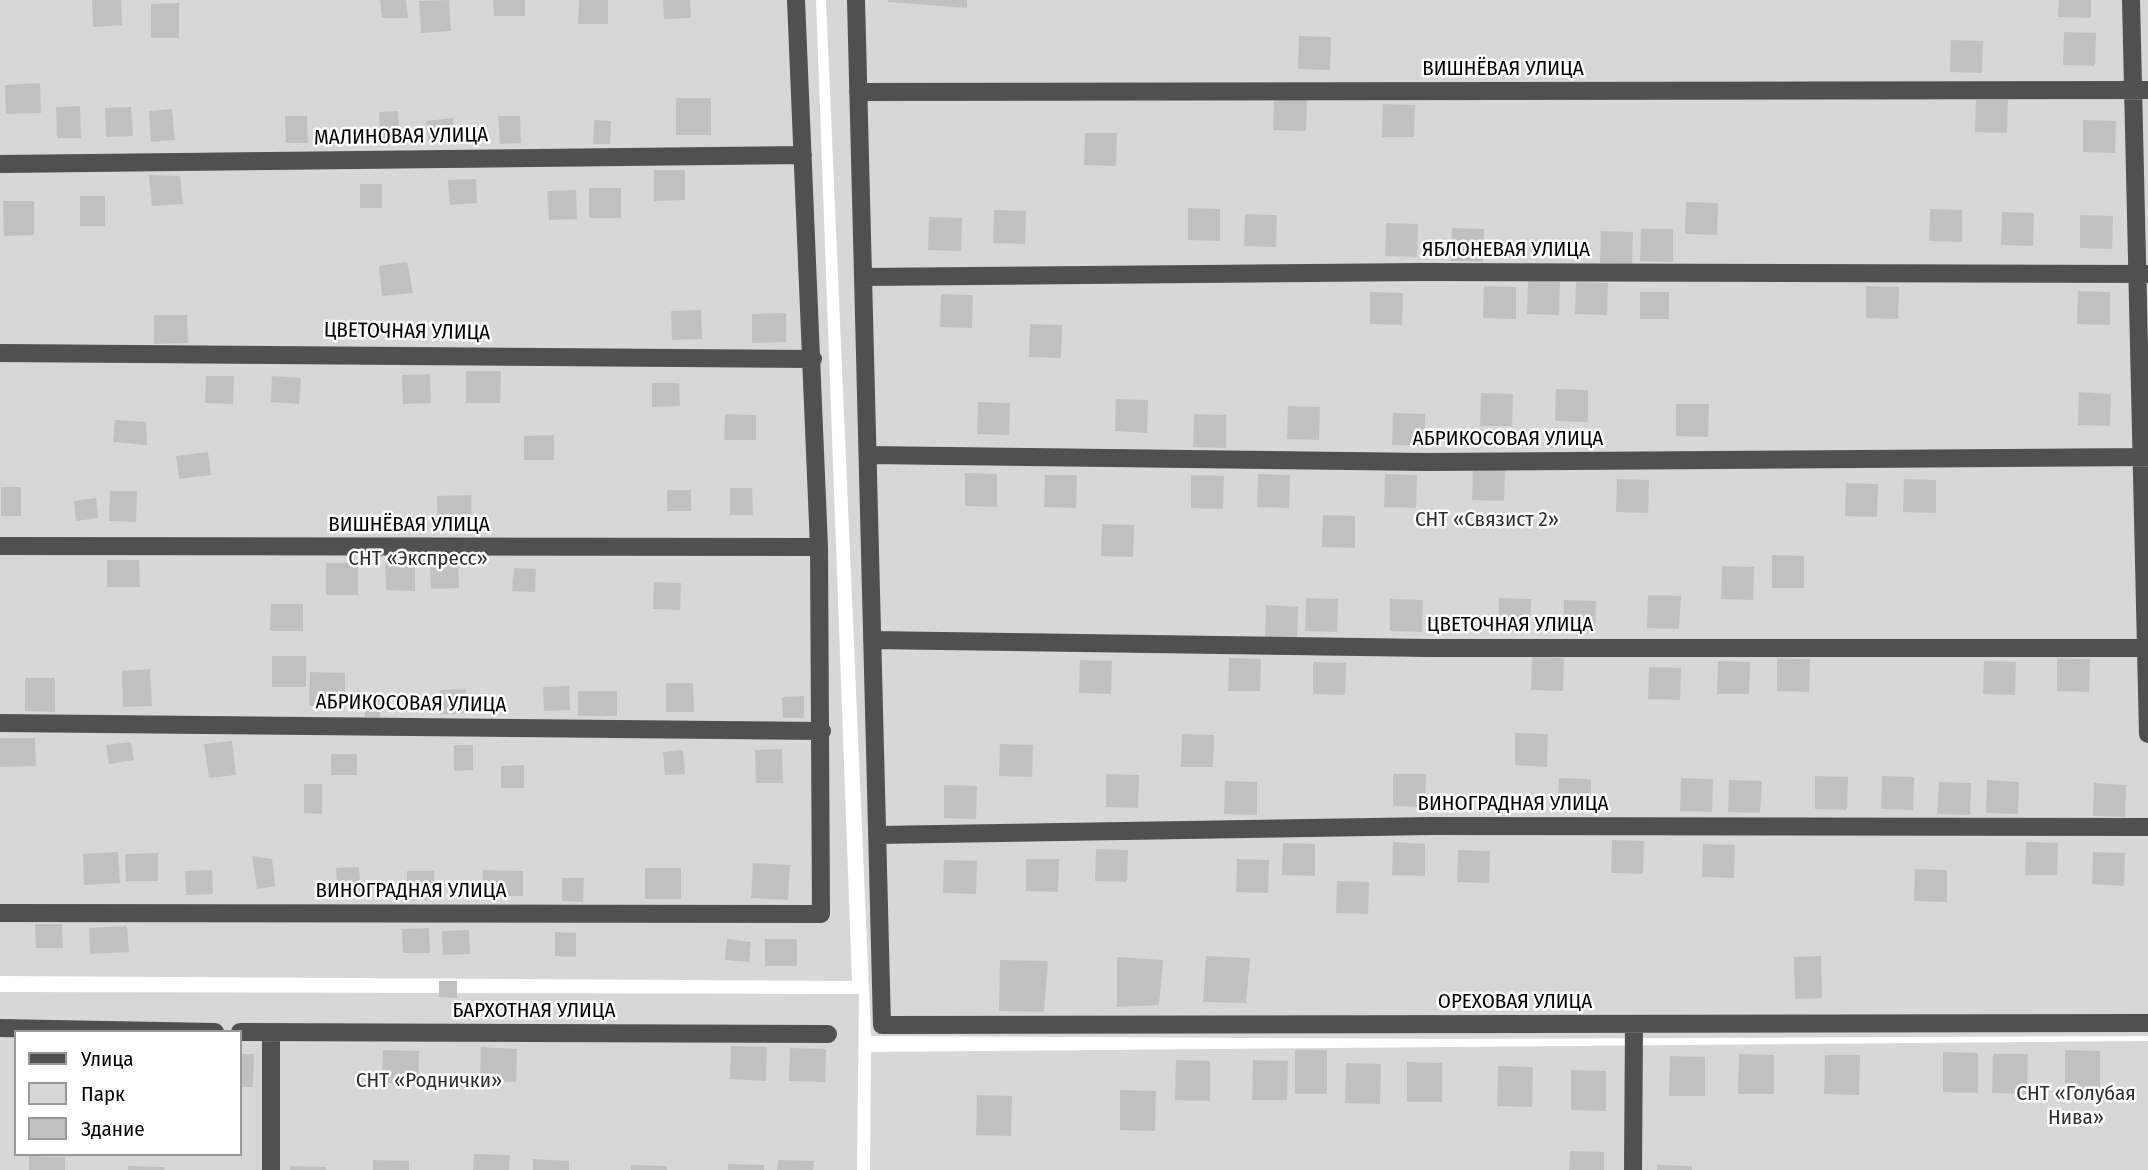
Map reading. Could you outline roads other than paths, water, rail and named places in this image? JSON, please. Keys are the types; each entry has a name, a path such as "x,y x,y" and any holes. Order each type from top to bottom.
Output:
{"street":[{"path":"796,0 813,359 822,731"},
{"path":"856,0 877,835"},
{"path":"2131,0 2140,90 2148,734"},
{"name":"ВИШНЁВАЯ УЛИЦА","path":"858,92 2140,90"},
{"name":"МАЛИНОВАЯ УЛИЦА","path":"0,164 803,155"},
{"name":"ЯБЛОНЕВАЯ УЛИЦА","path":"863,277 1408,272 2143,274"},
{"name":"ЦВЕТОЧНАЯ УЛИЦА","path":"0,353 813,359"},
{"name":"АБРИКОСОВАЯ УЛИЦА","path":"868,455 1428,462 2145,457"},
{"name":"ВИШНЁВАЯ УЛИЦА","path":"0,546 819,547"},
{"name":"ЦВЕТОЧНАЯ УЛИЦА","path":"872,640 1429,648 2147,648"},
{"name":"АБРИКОСОВАЯ УЛИЦА","path":"0,723 822,731"},
{"name":"ВИНОГРАДНАЯ УЛИЦА","path":"0,913 821,914 822,731"},
{"name":"ВИНОГРАДНАЯ УЛИЦА","path":"877,835 1432,826 2148,827"},
{"name":"ОРЕХОВАЯ УЛИЦА","path":"877,835 882,1025 2148,1023"},
{"path":"1633,1170 1634,1025"},
{"path":"0,1028 108,1030"},
{"name":"БАРХОТНАЯ УЛИЦА","path":"242,1032 828,1034"},
{"path":"271,1033 271,1170"}],"park label":[{"name":"СНТ «Связист 2»","path":"1487,520"},
{"name":"СНТ «Экспресс»","path":"418,559"},
{"name":"СНТ «Роднички»","path":"429,1081"},
{"name":"СНТ «Голубая Нива»","path":"2076,1106"}]}
